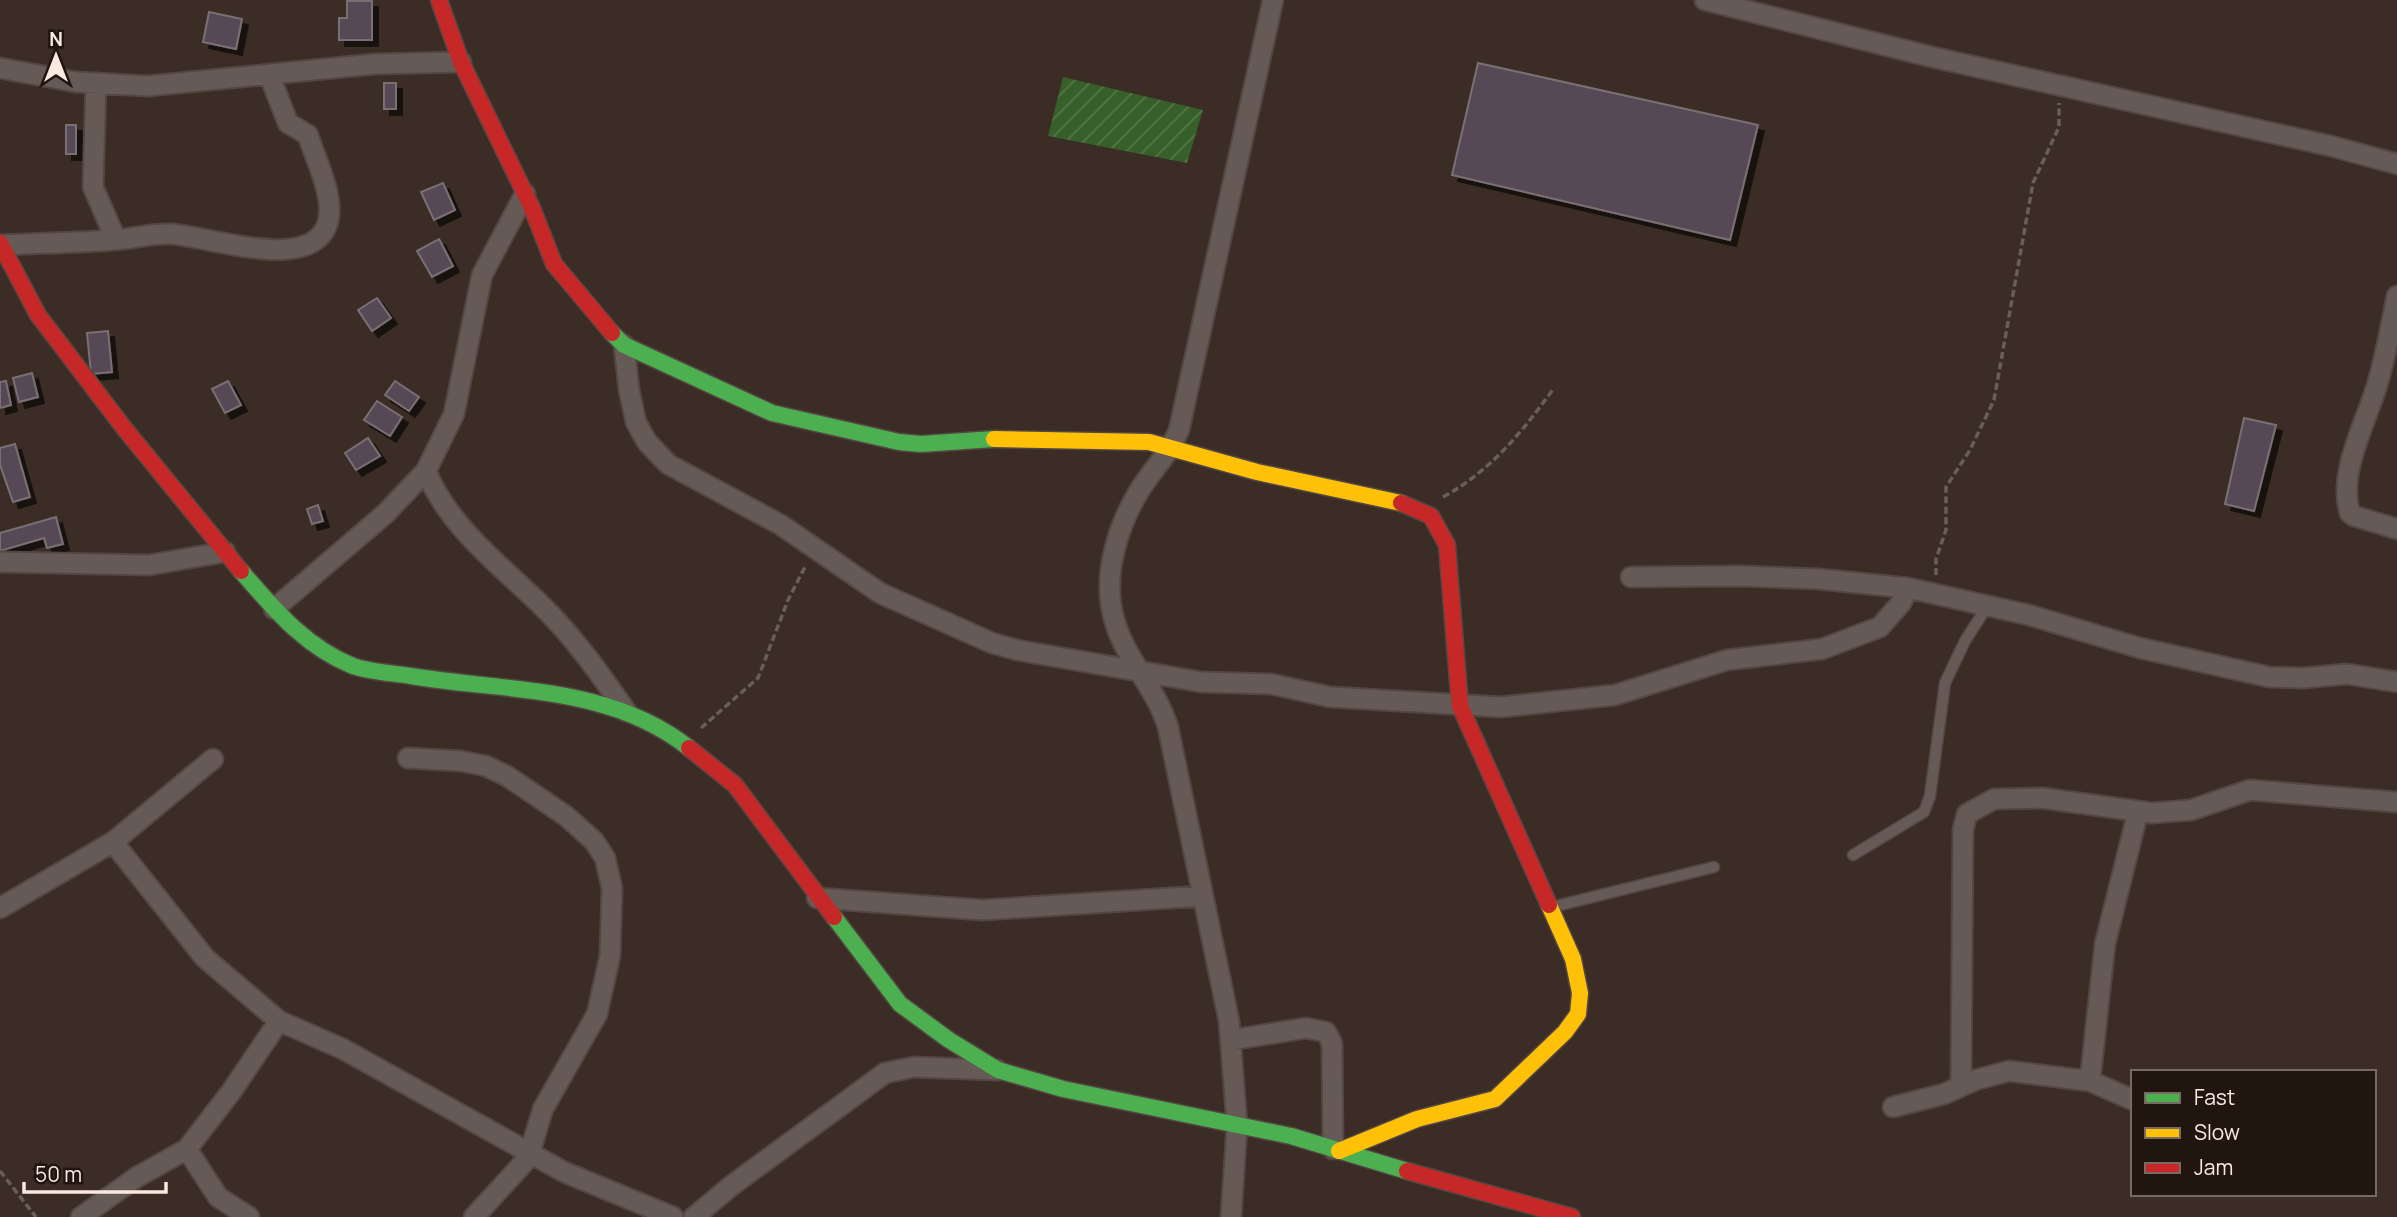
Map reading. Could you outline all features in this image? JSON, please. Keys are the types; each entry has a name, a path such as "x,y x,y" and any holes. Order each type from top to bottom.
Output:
{"street":[{"path":"439,0 461,62 525,194 554,264 597,319 624,345 772,412 908,444 1002,439 1139,442 1171,447 1258,472 1419,508 1439,526 1447,545 1460,706 1552,907 1573,960 1581,993 1580,1010 1565,1035 1541,1055 1509,1090 1495,1099 1479,1106 1418,1119 1336,1150"},
{"path":"1231,1217 1237,1125 1231,1040 1168,727 1155,692 1126,649 1114,621 1109,578 1133,503 1171,447 1186,398 1273,0"},
{"path":"1705,0 2052,84 2331,146 2397,164"},
{"path":"0,68 96,83 148,86 375,64 461,62"},
{"path":"269,74 289,123 308,135 331,210 324,231 314,241 299,247 257,249 170,234 116,240 0,244 38,315 124,428 225,552 304,639 354,666 429,679 551,692 588,699 626,711 687,746 735,786 817,898 900,1004 920,1021 998,1070"},
{"path":"96,83 93,187 116,240"},
{"path":"274,609 385,514 426,471 454,414 482,275 525,194"},
{"path":"2397,296 2393,346 2352,463 2347,499 2350,513 2354,516 2397,529"},
{"path":"624,345 636,422 647,442 668,464 781,525 880,593 992,643 1017,650 1201,682 1270,684 1330,697 1491,708 1606,696 1727,660 1822,649 1880,627 1901,603 1908,588"},
{"path":"426,471 445,509 496,565 562,627 626,711"},
{"path":"0,562 149,565 225,552"},
{"path":"1631,577 1740,576 1819,579 1908,588 1988,605 2140,648 2269,677 2303,678 2347,674 2397,682"},
{"path":"408,758 461,761 486,766 507,776 566,816 593,841 605,858 612,888 610,956 604,991 588,1032 543,1109 530,1154 474,1217"},
{"path":"0,908 113,842 214,759"},
{"path":"1961,1086 1960,960 1963,830 1967,814 1994,799 2042,798 2138,812 2190,810 2250,790 2397,802"},
{"path":"2090,1081 2105,944 2138,812"},
{"path":"113,842 205,958 279,1021 343,1049 564,1172 673,1217"},
{"path":"817,898 984,910 1202,896"},
{"path":"81,1217 137,1177 187,1149 232,1092 279,1021"},
{"path":"1231,1040 1306,1028 1326,1032 1332,1043 1336,1150"},
{"path":"694,1217 885,1073 914,1067 998,1070 1063,1089 1237,1125 1336,1150 1522,1209 1572,1217"},
{"path":"1893,1107 1944,1094 2009,1071 2090,1081 2108,1086 2131,1099"},
{"path":"187,1149 218,1197 249,1217"}],"lane":[{"path":"1853,855 1924,811 1930,796 1945,683 1965,641 1988,605"},
{"path":"1552,907 1714,867"}],"path":[{"path":"1938,593 1935,567 1946,530 1946,487 1970,450 1994,400 2033,183 2059,127 2059,102 2052,84"},
{"path":"1419,508 1451,492 1486,469 1516,440 1554,388"},
{"path":"687,746 701,728 758,678 788,600 805,567 818,550"},
{"path":"0,1171 36,1217"}],"green space":[{"path":"1063,77 1203,110 1187,163 1048,136"}],"building":[{"path":"347,1 372,1 372,40 339,40 339,18 347,18"},
{"path":"209,12 242,19 236,49 203,42"},
{"path":"1478,63 1758,125 1730,240 1452,175"},
{"path":"384,83 396,83 396,109 384,109"},
{"path":"66,125 76,125 76,154 66,154"},
{"path":"443,183 455,210 434,220 421,192"},
{"path":"439,239 453,266 432,277 417,251"},
{"path":"377,298 391,318 372,331 358,310"},
{"path":"108,331 112,372 91,374 87,333"},
{"path":"32,373 38,397 19,402 13,378"},
{"path":"6,381 11,405 0,408 0,382"},
{"path":"228,381 241,405 225,413 212,389"},
{"path":"395,381 419,397 409,411 385,395"},
{"path":"377,401 402,417 390,436 364,420"},
{"path":"2244,418 2276,425 2254,511 2225,504"},
{"path":"368,438 380,456 356,470 345,453"},
{"path":"15,444 30,497 13,502 0,465 0,448"},
{"path":"318,505 323,521 312,524 307,509"},
{"path":"56,517 63,544 47,548 44,538 0,551 0,533"}],"traffic: fast":[{"path":"612,333 624,345 772,413 899,442 921,444 994,439"},
{"path":"241,571 278,613 305,638 353,666 381,672 556,694 591,702 626,712 658,727 689,748"},
{"path":"834,917 900,1004 949,1040 998,1070 1063,1089 1291,1136 1407,1171"}],"traffic: slow":[{"path":"994,439 1149,442 1257,472 1401,503"},
{"path":"1339,1151 1417,1119 1495,1099 1565,1032 1578,1014 1580,993 1573,959 1549,905"}],"traffic: jam":[{"path":"439,0 461,62 532,208 554,264 612,333"},
{"path":"0,243 38,315 124,428 241,571"},
{"path":"1401,503 1431,516 1447,545 1460,706 1549,905"},
{"path":"689,748 735,785 834,917"},
{"path":"1407,1171 1572,1217"}]}
